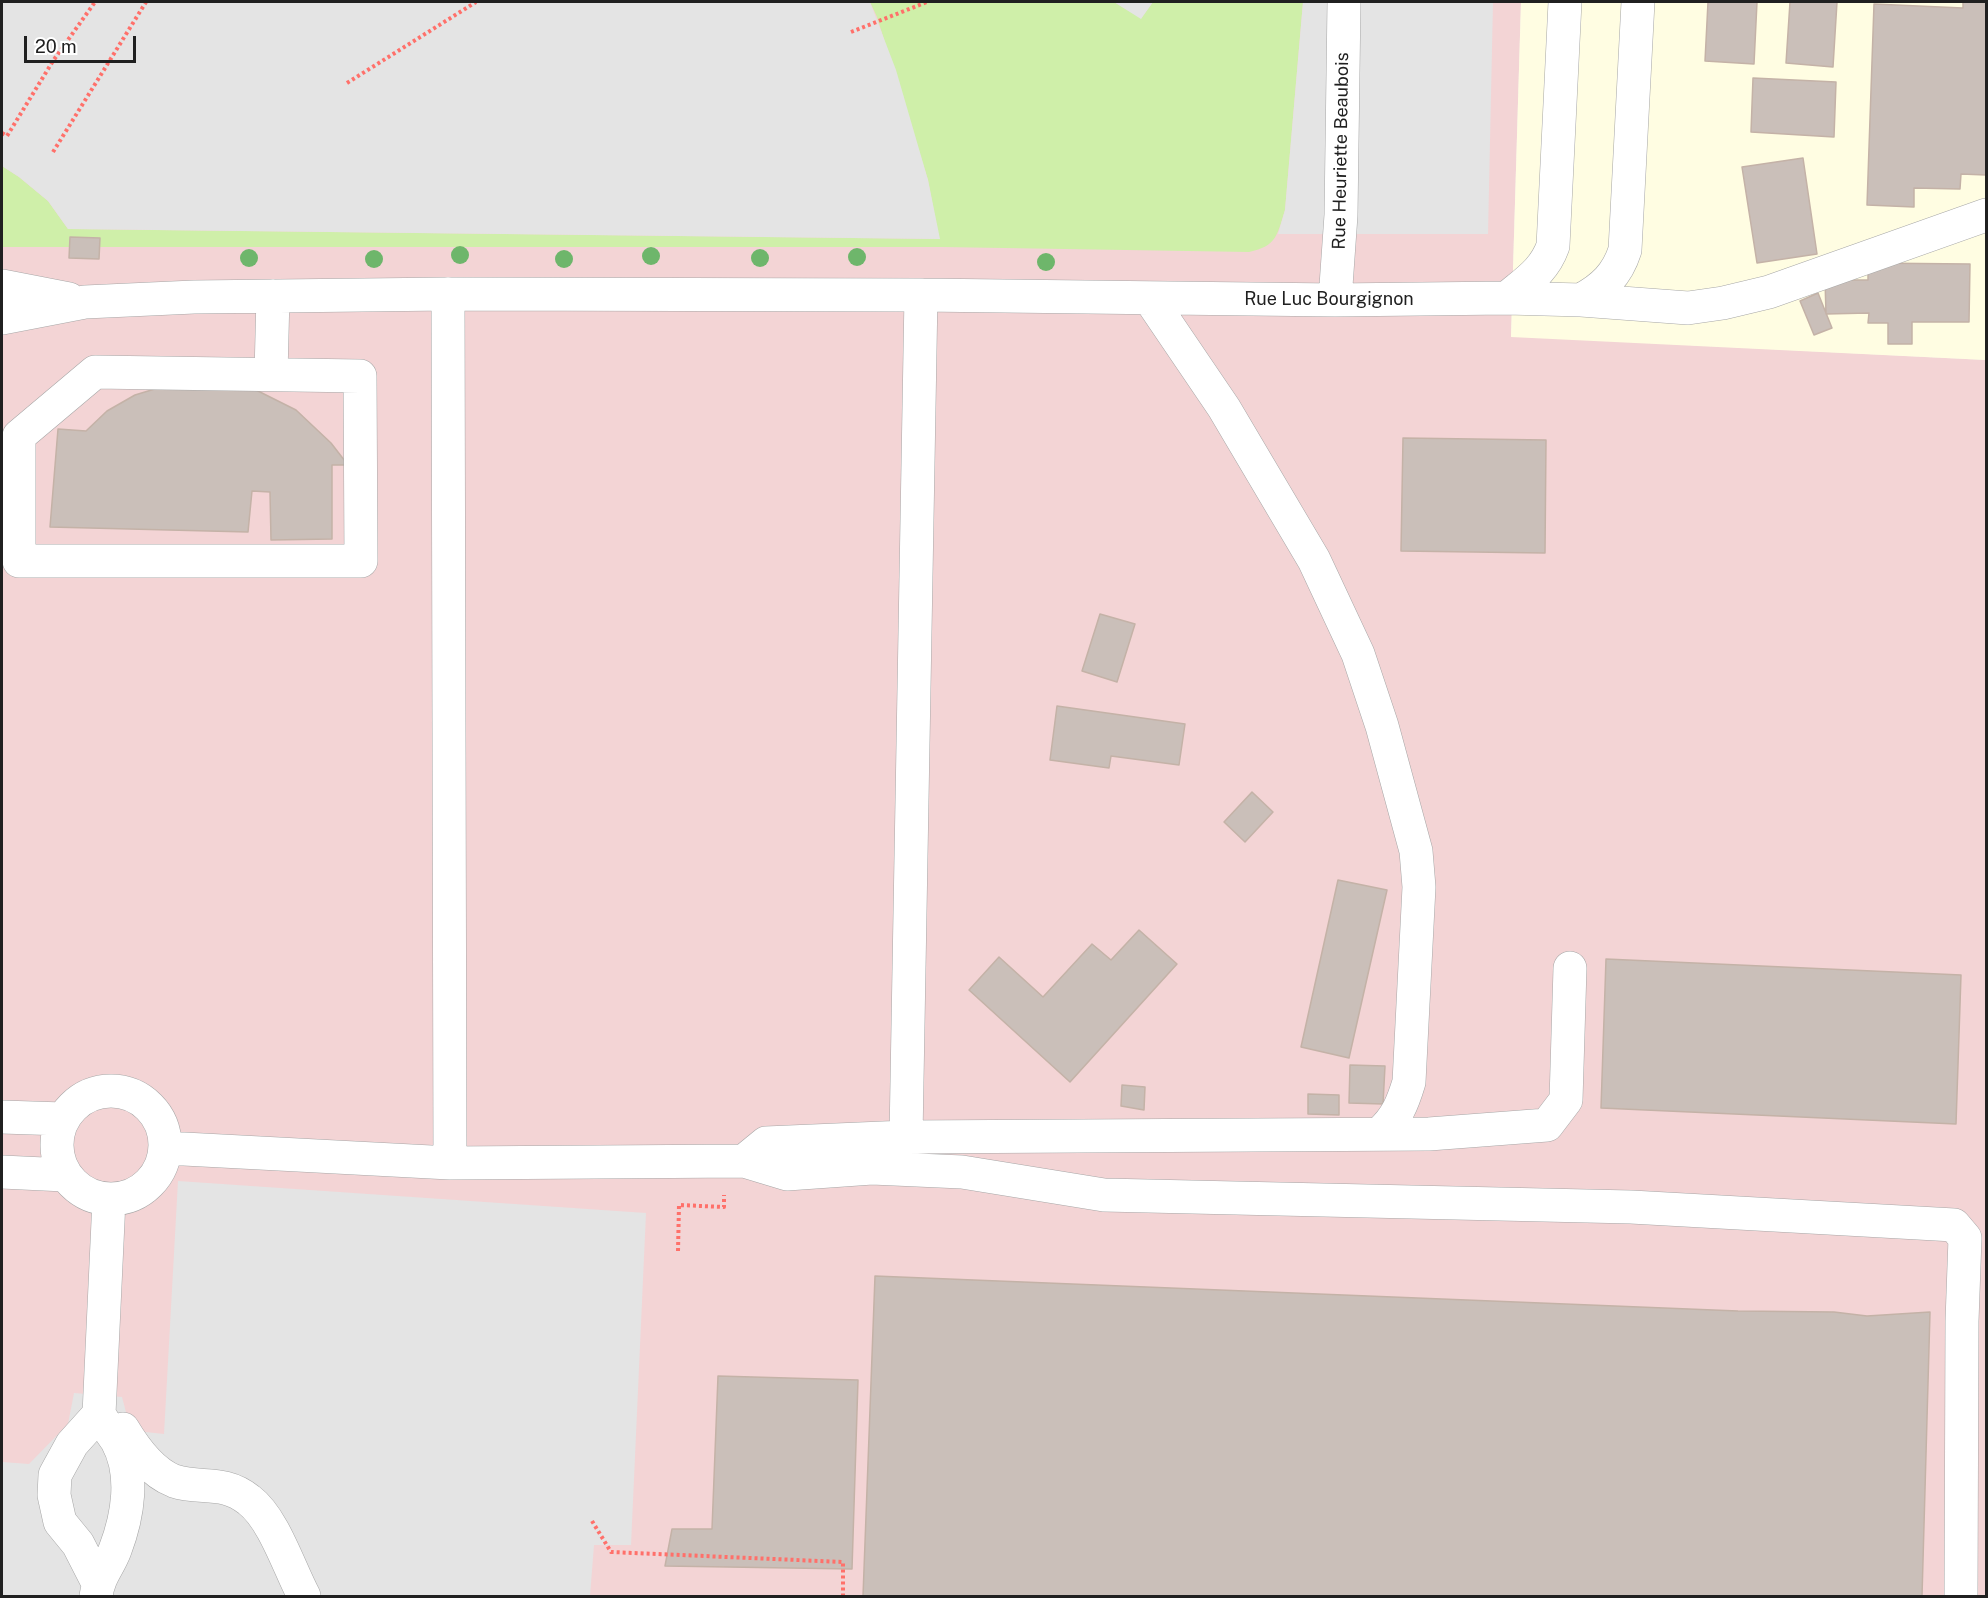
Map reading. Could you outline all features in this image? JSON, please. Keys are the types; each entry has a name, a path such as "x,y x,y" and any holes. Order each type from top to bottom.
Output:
{"street":[{"name":"Rue Heuriette Beaubois","path":"1335,300 1341,215 1344,2"},
{"path":"1507,298 1537,273 1547,261 1553,246 1565,2"},
{"path":"1581,300 1599,291 1614,273 1625,250 1638,2"},
{"name":"Rue Luc Bourgignon","path":"85,302 195,297 448,294 921,294 1150,299 1507,298 1581,300 1689,308 1769,292 1986,215"},
{"path":"2,286 85,302"},
{"path":"448,294 450,1163"},
{"path":"906,1137 921,294"},
{"path":"271,374 273,296"},
{"path":"1150,299 1224,408 1314,560 1358,654 1382,726 1416,851 1419,887 1409,1082 1402,1106 1390,1124 1380,1133"},
{"path":"2,318 85,302"},
{"path":"95,372 271,374 360,376 361,561 19,561 19,436 95,372"},
{"path":"735,1161 766,1143 906,1137 1429,1134 1547,1125 1566,1100 1570,968"},
{"path":"115,1091 135,1097 152,1109 162,1128 165,1148 160,1169 148,1185 130,1197 109,1200 92,1196 76,1188 65,1175 57,1156 57,1137 63,1119 76,1103 94,1093 115,1091"},
{"path":"2,1117 63,1119"},
{"path":"165,1148 450,1163 735,1161 787,1174 872,1168 962,1172 1104,1195 1631,1207 1954,1226 1965,1238 1962,1321 1961,1596"},
{"path":"2,1172 65,1175"},
{"path":"97,1590 114,1552 127,1514 126,1467 118,1443 99,1402 109,1200"},
{"path":"97,1590 78,1544 60,1522 54,1495 55,1475 99,1402"},
{"path":"99,1402 147,1463 162,1474 175,1481 216,1485 232,1490 248,1499 260,1510 270,1525 304,1596"}],"path":[{"path":"2,133 7,136 53,61 95,2"},
{"path":"53,152 146,2"},
{"path":"347,83 476,2"},
{"path":"851,32 927,2"},
{"path":"678,1251 679,1204 724,1207 735,1161"},
{"path":"592,1521 611,1552 843,1562 843,1596"}],"shaded area":[{"path":"2,2 1521,2 1511,336 1986,360 1986,1596 2,1596"},
{"path":"2,2 870,2 896,70 928,180 940,239 68,229 48,201 2,166"},
{"path":"1114,2 1153,2 1141,19"},
{"path":"1303,2 1493,2 1488,234 1278,234 1285,210"},
{"path":"1521,2 1986,2 1986,360 1511,337"},
{"path":"178,1181 646,1213 631,1545 594,1545 590,1596 2,1596 2,1462 29,1464 68,1424 74,1393 122,1397 127,1416 136,1431 164,1434"}],"green space":[{"path":"870,2 1114,2 1141,18 1153,2 1303,2 1285,210 1274,238 1271,243 1249,252 942,247 2,247 2,166 48,201 68,229 939,239 928,180 877,17"}],"building":[{"path":"1708,2 1757,2 1754,64 1705,61"},
{"path":"1790,2 1837,2 1833,67 1786,63"},
{"path":"1963,2 1986,2 1986,175 1961,174 1960,189 1914,188 1914,207 1867,205 1874,4 1963,8"},
{"path":"1753,78 1836,82 1834,137 1751,132"},
{"path":"1803,158 1817,254 1757,263 1742,167"},
{"path":"70,237 100,238 99,259 69,258"},
{"path":"1868,263 1970,264 1969,322 1912,322 1912,344 1888,344 1888,323 1868,323 1869,313 1826,314 1825,280 1868,280"},
{"path":"1818,293 1832,328 1814,335 1800,301"},
{"path":"158,388 254,389 296,410 331,443 348,465 332,465 332,539 271,540 270,492 252,491 248,532 50,527 58,429 86,431 107,411 135,395"},
{"path":"1403,438 1546,440 1545,553 1401,551"},
{"path":"1100,614 1135,624 1117,682 1082,671"},
{"path":"1057,706 1185,724 1179,765 1111,756 1109,768 1050,760"},
{"path":"1252,792 1273,812 1245,842 1224,822"},
{"path":"1338,880 1387,890 1349,1058 1301,1047"},
{"path":"1139,930 1177,964 1070,1082 969,990 999,957 1043,997 1092,944 1111,960"},
{"path":"1606,959 1961,975 1956,1124 1601,1108"},
{"path":"1350,1065 1385,1066 1383,1104 1349,1103"},
{"path":"1122,1085 1145,1087 1144,1110 1121,1106"},
{"path":"1308,1094 1339,1095 1339,1115 1308,1114"},
{"path":"875,1276 1738,1311 1834,1312 1867,1316 1930,1312 1922,1596 863,1596"},
{"path":"718,1376 858,1380 852,1569 665,1566 672,1529 712,1529"}]}
